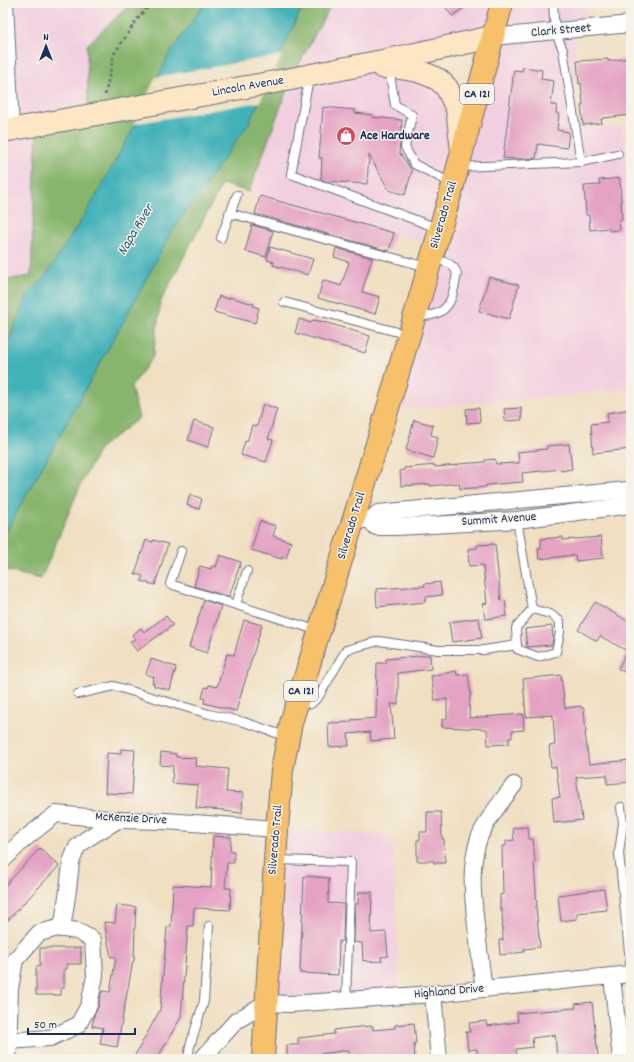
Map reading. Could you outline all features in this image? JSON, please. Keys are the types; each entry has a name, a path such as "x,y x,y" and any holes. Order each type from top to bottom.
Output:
{"main road":[{"name":"Silverado Trail","path":"263,1059 276,829 282,770 291,723 320,631 363,518 412,326 458,168 502,3"},
{"name":"Lincoln Avenue","path":"7,130 300,77 492,37"},
{"path":"351,67 389,67 418,72 439,80 447,88 457,109 458,168"}],"street":[{"path":"5,4 7,130"},
{"name":"Clark Street","path":"492,37 631,24"},
{"name":"Summit Avenue","path":"363,518 378,513 628,490 631,491"},
{"name":"Summit Avenue","path":"363,518 376,527 397,527 517,520 631,505"},
{"path":"484,989 472,877 474,855 488,820 514,785"},
{"name":"McKenzie Drive","path":"3,860 22,841 56,814 118,820 166,821 276,829"},
{"path":"62,929 71,862 77,847 88,838 118,820"},
{"path":"8,1041 50,1038 78,1025 90,1005 95,976 93,940 78,931 58,928 39,932 15,960 10,989 8,1041 8,1059"},
{"name":"Highland Drive","path":"266,1003 290,1004 433,994 612,977 631,973"},
{"path":"612,977 621,1059"},
{"path":"433,994 439,1059"},
{"path":"202,1059 236,1021 266,1003"}],"lane":[{"path":"553,3 555,31 564,50 581,162"},
{"path":"389,67 395,105 412,115 405,147 414,164 458,168 581,162 618,154"},
{"path":"300,77 291,174 440,229"},
{"path":"221,238 237,194"},
{"path":"229,213 430,263 448,263 456,269 457,274 450,303 444,310 412,326 284,302"},
{"path":"517,520 532,609 516,628 517,649 538,657 556,652 560,632 560,621 550,614 532,609"},
{"path":"181,551 170,584 320,631"},
{"path":"236,604 247,571"},
{"path":"298,701 311,704 319,696 346,650 378,641 438,650 484,650 517,645"},
{"path":"78,694 114,686 209,714 244,722 289,738"},
{"path":"621,807 623,823 619,853 631,973"},
{"path":"274,860 351,862 346,1000"},
{"path":"188,1059 190,1046 204,1001 209,926"}],"path":[{"path":"101,113 114,54 136,21 151,3"}],"shaded area":[{"path":"3,3 131,3 87,45 88,116 37,125 31,276 3,280"},
{"path":"332,3 585,3 588,28 575,30 575,128 623,127 631,230 631,389 387,411 435,246 250,192 291,79","holes":["492,37 462,149 457,109 418,71 397,58"]},
{"path":"277,829 392,835 400,996 266,1003"}],"green space":[{"path":"131,3 205,3 169,55 133,129 92,203 45,277 28,294 3,353 3,280 31,276 37,125 88,115 87,45"},
{"path":"304,3 332,3 291,79 249,192 222,184 161,301 153,357 131,387 139,418 100,448 81,484 41,579 3,570 3,537 172,231 249,123"}],"water":[{"name":"Napa River","path":"205,3 304,3 249,123 172,231 3,537 3,353 28,294 45,277 92,203 133,129 169,55"}],"pier":[{"path":"282,55 260,102 133,124 156,77"}],"building":[{"path":"443,3 471,3 452,16"},
{"path":"631,58 631,115 603,118 601,119 602,123 583,125 581,83 579,84 577,61 608,59 608,61"},
{"path":"523,67 542,70 541,79 554,81 551,105 557,105 556,113 559,114 557,130 569,132 567,148 538,144 536,158 503,158 514,70 522,71"},
{"name":"Ace Hardware","path":"323,107 355,110 355,113 373,115 372,117 402,120 399,152 412,171 405,195 389,190 369,155 367,184 325,181 321,179 322,158 319,158"},
{"path":"620,178 622,220 619,220 620,230 609,231 609,228 590,230 589,215 586,215 584,186 600,185 599,180"},
{"path":"260,196 394,233 389,251 255,214"},
{"path":"252,225 273,231 266,257 245,251"},
{"path":"270,247 313,259 308,275 273,265 274,262 267,260"},
{"path":"336,248 372,258 362,292 380,297 375,314 318,298 323,280 341,286 349,262 334,257"},
{"path":"489,277 519,285 509,319 479,311"},
{"path":"219,296 229,299 229,297 254,304 253,306 259,308 255,323 214,312"},
{"path":"299,319 311,323 313,320 324,322 370,336 365,353 295,333"},
{"path":"263,404 277,409 268,439 273,440 266,462 241,455 252,425 257,426"},
{"path":"479,408 480,422 467,423 466,409"},
{"path":"521,408 522,420 505,421 504,409"},
{"path":"631,409 631,449 593,453 591,424 608,422 607,413"},
{"path":"414,420 433,425 431,435 438,437 433,458 406,450"},
{"path":"194,421 214,427 208,447 188,440"},
{"path":"569,444 572,469 522,473 523,482 460,489 459,483 430,486 430,484 401,486 400,471 404,470 404,468 435,465 435,467 458,465 485,462 485,460 495,459 496,464 519,463 518,452 547,449 547,446"},
{"path":"190,494 202,499 199,509 187,505"},
{"path":"260,521 276,526 273,536 291,542 286,558 282,557 282,559 251,550"},
{"path":"563,537 563,540 601,537 603,558 576,561 575,555 539,559 538,548 541,548 541,539"},
{"path":"146,540 153,542 153,540 168,544 155,585 141,581 143,576 135,574"},
{"path":"495,544 501,601 505,600 507,616 485,619 483,604 487,603 483,565 469,566 468,549 477,548 477,545"},
{"path":"220,555 241,562 229,597 194,586 200,566 211,569 212,566 216,567"},
{"path":"440,582 442,595 425,597 425,602 377,607 376,589 425,586 424,584"},
{"path":"204,600 221,606 207,653 189,647"},
{"path":"595,602 631,623 631,675 618,669 627,651 600,636 597,641 578,630"},
{"path":"166,616 173,625 137,651 130,642 135,639 132,635 141,628 144,632"},
{"path":"479,618 482,638 452,642 449,622"},
{"path":"244,620 262,625 236,711 204,703 205,699 202,698 205,687 208,688 209,685 217,687 227,654 234,655"},
{"path":"552,626 552,645 527,647 525,629"},
{"path":"430,655 431,669 398,673 398,704 391,704 394,739 371,741 370,732 348,734 349,746 329,747 328,723 351,722 351,720 376,718 377,663 386,663 386,659"},
{"path":"151,659 176,667 170,690 154,686 154,683 152,683 154,677 146,674"},
{"path":"456,671 457,675 468,674 471,695 469,718 523,714 524,730 512,731 512,738 509,738 509,744 488,745 487,729 442,727 442,719 447,719 447,699 435,701 431,676"},
{"path":"561,675 565,708 581,706 581,708 584,708 585,733 589,764 631,760 631,782 607,784 607,775 576,777 582,820 554,823 552,798 560,797 556,767 551,767 549,746 555,745 553,715 526,717 523,679"},
{"path":"121,749 135,750 132,794 105,793 107,753 121,754"},
{"path":"161,752 176,754 176,757 196,758 195,766 228,769 226,792 243,793 242,813 196,808 198,785 172,783 173,766 160,765"},
{"path":"427,812 441,812 445,863 434,863 434,861 417,861 417,840 420,840 420,832 427,832"},
{"path":"528,827 529,839 533,839 536,906 540,947 524,949 524,952 500,955 499,940 503,940 502,909 500,909 500,895 503,894 502,846 506,846 506,841 514,840 513,828"},
{"path":"213,836 231,837 230,851 234,851 234,863 227,863 225,888 231,888 230,910 194,908 193,926 188,926 181,1017 157,1059 133,1059 160,1010 167,927 171,927 173,885 211,887"},
{"path":"40,848 59,866 3,925 3,888"},
{"path":"304,876 329,878 328,903 344,904 343,941 339,941 338,975 300,973"},
{"path":"604,889 607,910 577,913 577,919 561,921 558,895"},
{"path":"359,892 372,892 371,933 386,932 388,956 381,957 382,961 363,961 362,943 354,942 355,904 358,904"},
{"path":"117,905 136,907 134,961 117,1047 100,1044 103,1028 92,1026 102,991 110,992 116,957 111,957 104,922 115,923"},
{"path":"40,948 81,948 81,964 67,964 67,969 64,969 64,988 61,988 61,995 36,995 36,967 40,966"},
{"path":"592,1002 598,1056 595,1057 596,1059 557,1059 555,1035 532,1038 533,1047 516,1049 517,1059 478,1059 477,1049 468,1050 466,1032 470,1032 469,1023 486,1021 487,1026 518,1022 517,1013 576,1008 575,1004"},
{"path":"414,1023 416,1043 414,1043 415,1059 362,1059 362,1055 349,1056 349,1050 320,1054 320,1057 305,1059 300,1059 300,1057 287,1058 287,1045 298,1045 298,1038 334,1034 334,1030 349,1028 373,1026 373,1030 395,1028 395,1025"}],"place":[{"name":"Ace Hardware","path":"346,136"}]}
